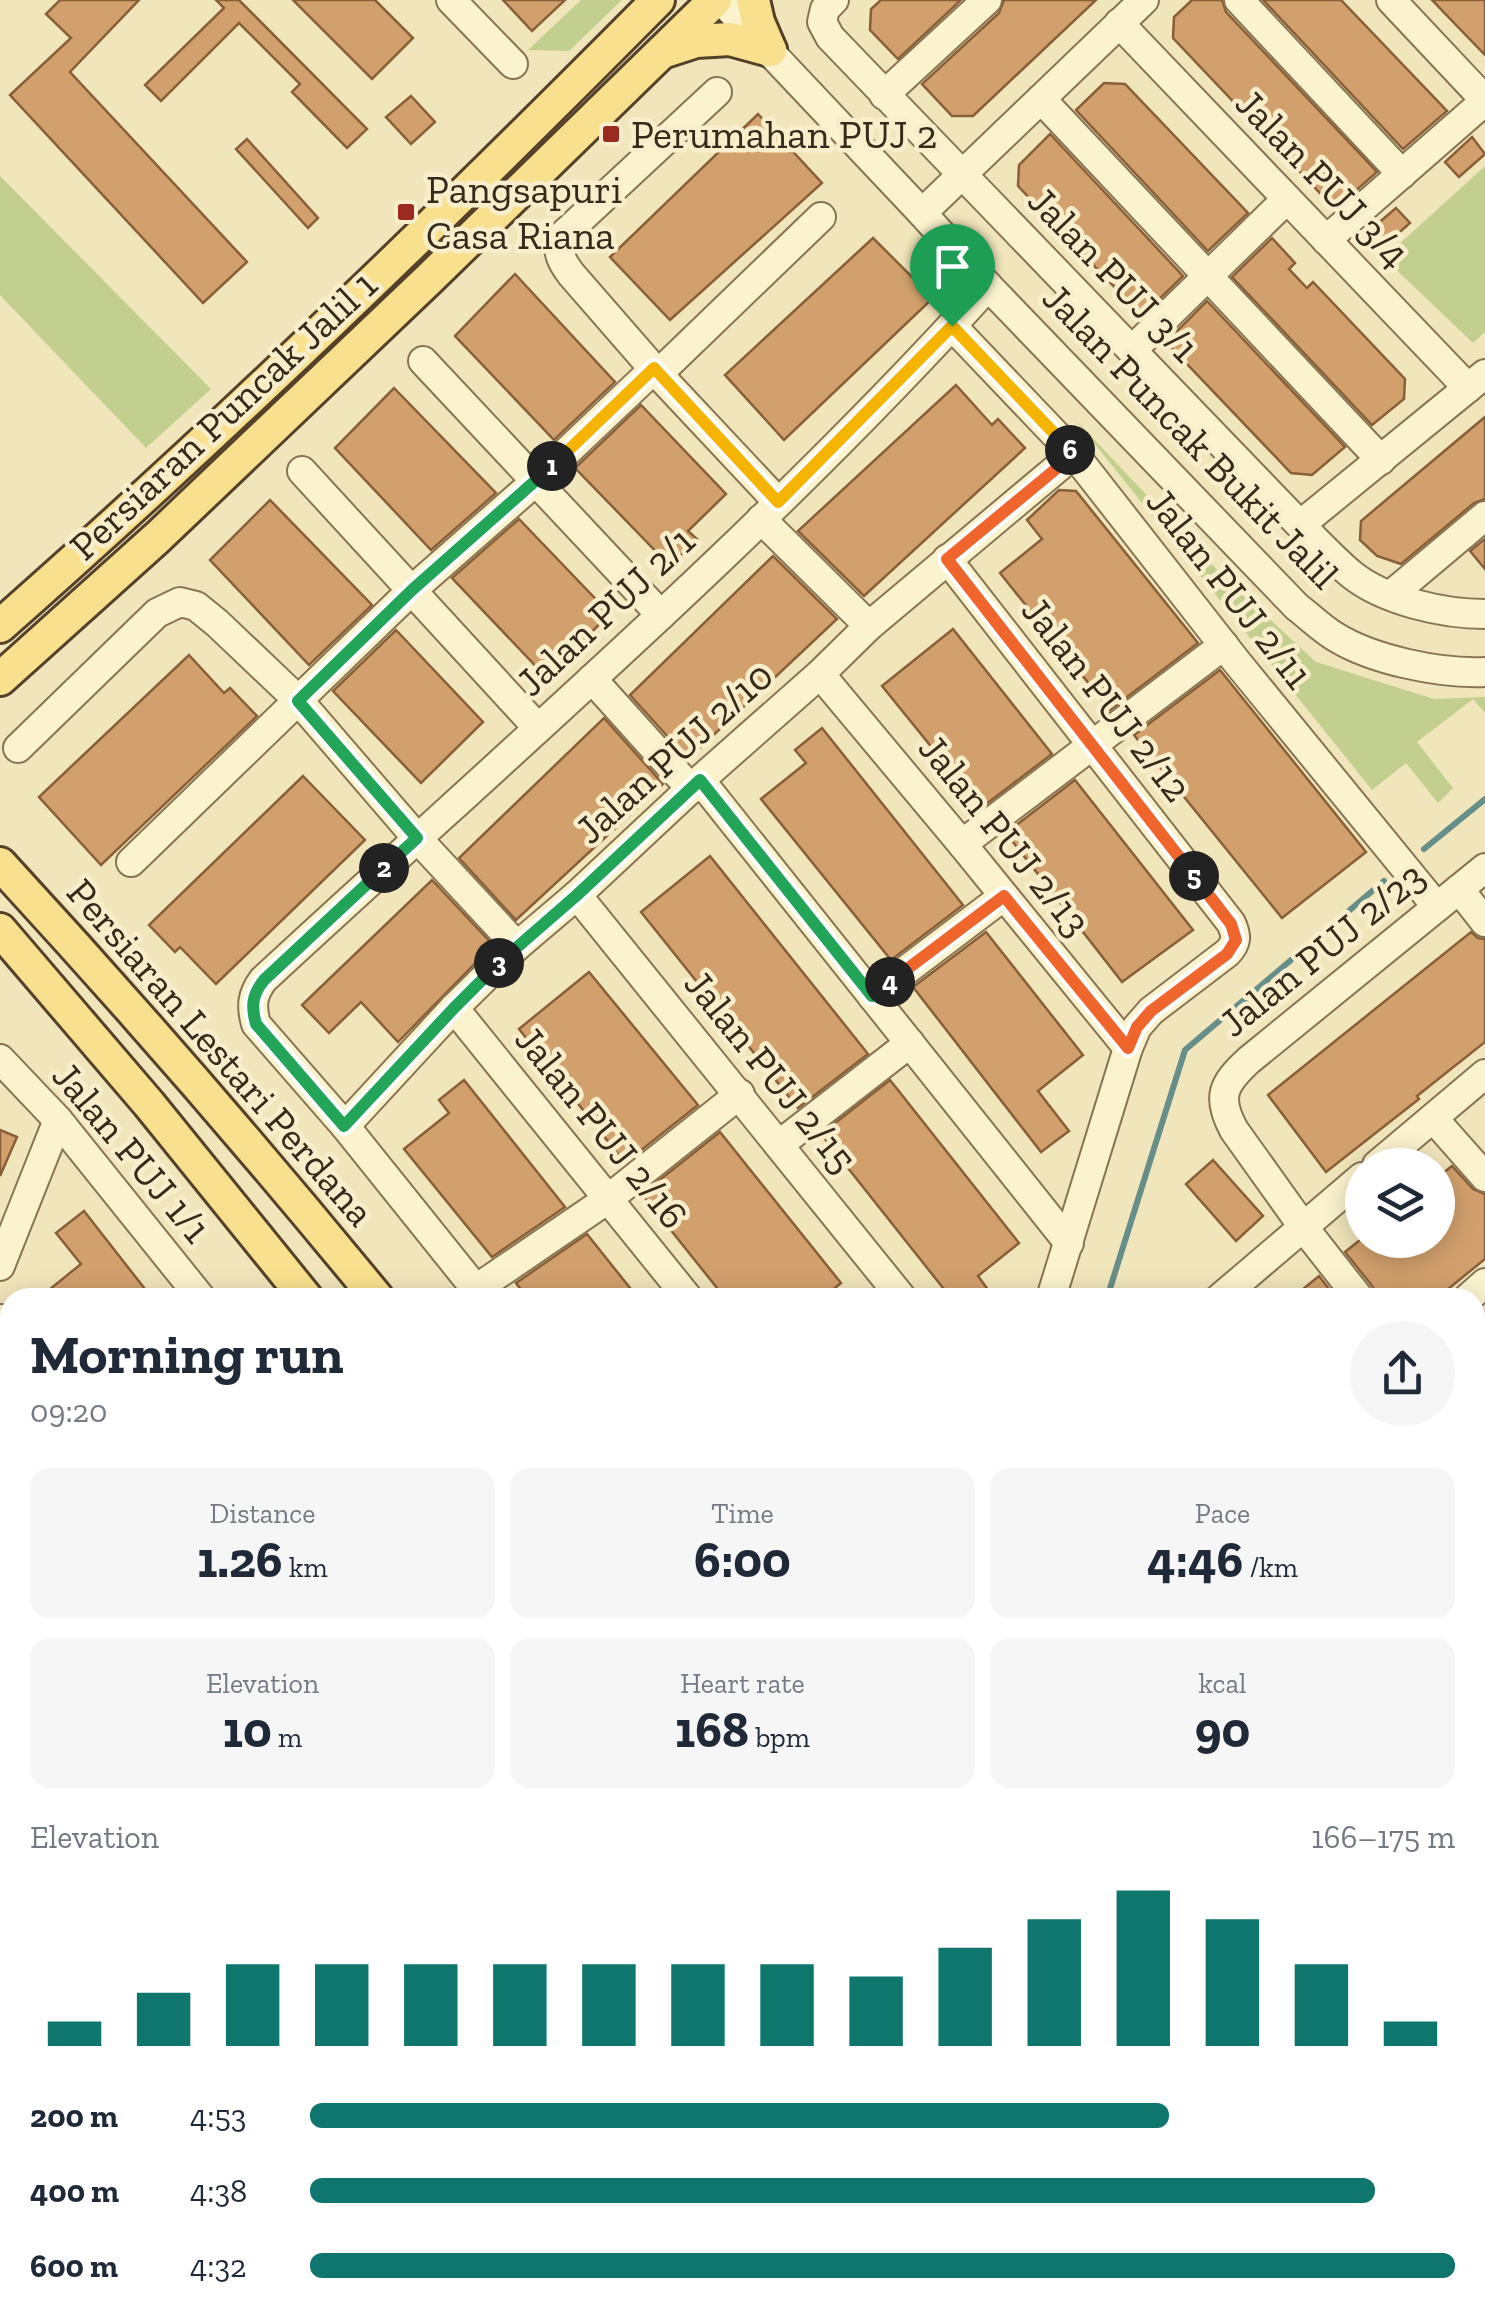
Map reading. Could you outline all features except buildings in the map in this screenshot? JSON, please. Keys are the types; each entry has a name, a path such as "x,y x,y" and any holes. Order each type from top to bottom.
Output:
{"main road":[{"name":"Persiaran Puncak Jalil 1","path":"0,626 171,474 658,0"},
{"name":"Persiaran Puncak Jalil 1","path":"0,679 158,537 718,0"},
{"path":"753,0 770,50"},
{"path":"662,52 696,41 730,39 770,50"},
{"name":"Persiaran Lestari Perdana","path":"0,864 240,1132 369,1288"},
{"path":"0,930 150,1104 298,1288"}],"street":[{"path":"451,0 513,64"},
{"name":"Jalan Puncak Bukit Jalil","path":"718,0 770,50 988,286 1297,607 1335,637 1377,655 1466,673 1485,672"},
{"path":"884,96 988,0"},
{"path":"1238,0 1402,174"},
{"path":"1326,240 1402,174 1480,86 1391,0"},
{"path":"922,213 1134,7"},
{"name":"Jalan PUJ 3/4","path":"1134,7 1288,199 1326,240 1476,381"},
{"name":"Jalan PUJ 3/1","path":"828,11 830,37 884,96 1354,576 1424,607 1485,614"},
{"path":"718,92 560,238 558,250 563,263 870,626"},
{"path":"1041,99 1381,460"},
{"path":"1132,350 1288,199"},
{"path":"131,862 412,590 536,482 821,218"},
{"name":"Jalan PUJ 2/1","path":"344,1126 256,1024 252,1008 255,992 264,980 661,615 769,511 988,286"},
{"name":"Jalan PUJ 2/11","path":"952,326 1074,454 1429,898"},
{"path":"423,361 661,615"},
{"path":"1300,525 1476,381"},
{"name":"Jalan PUJ 2/10","path":"344,1126 517,946 870,626 1074,454"},
{"path":"302,471 538,728"},
{"path":"1391,595 1485,516"},
{"name":"Jalan PUJ 2/12","path":"947,559 1235,932 1236,940 1227,954 1151,1011 1137,1027 1054,1288"},
{"path":"18,748 156,613 180,602 196,606 298,701 517,946"},
{"path":"962,844 1224,645"},
{"name":"Jalan PUJ 2/13","path":"820,674 1128,1048"},
{"path":"592,679 695,784 872,996 1069,1243"},
{"name":"Jalan PUJ 2/23","path":"1304,1228 1234,1130 1222,1101 1226,1086 1249,1060 1429,898 1458,889 1485,868"},
{"path":"1458,889 1485,922"},
{"name":"Jalan PUJ 2/15","path":"577,895 894,1288"},
{"path":"872,996 1004,896"},
{"name":"Jalan PUJ 2/16","path":"454,1008 680,1288"},
{"path":"780,1144 910,1043"},
{"name":"Jalan PUJ 1/1","path":"0,1060 58,1120 194,1288"},
{"path":"1397,1148 1485,1074"},
{"path":"487,1288 740,1094"},
{"path":"1433,1118 1485,1177"},
{"path":"0,1266 58,1120"},
{"path":"344,1126 474,1288"},
{"path":"1232,1288 1345,1193"},
{"path":"1304,1228 1350,1288"}],"green space":[{"path":"581,0 622,0 569,51 528,50"},
{"path":"1485,166 1485,332 1473,343 1384,258"},
{"path":"0,176 211,389 146,448 0,295"},
{"path":"1074,418 1222,575 1316,662 1434,699 1485,697 1485,713 1473,699 1417,742 1453,788 1438,803 1406,763 1372,790"}],"waterway":[{"path":"1424,849 1485,799"},
{"path":"1110,1288 1185,1050 1384,881"}],"place":[{"name":"Perumahan PUJ 2","path":"611,134"},
{"name":"Pangsapuri Casa Riana","path":"406,212"}],"route":[{"path":"952,326 1074,454 947,559 1231,924 1236,940 1232,948 1151,1011 1137,1027 1128,1048 1004,896 872,996 700,780 490,971 344,1126 256,1024 252,1008 255,992 417,838 298,701 412,590 536,482 654,368 778,502 952,326"}]}
